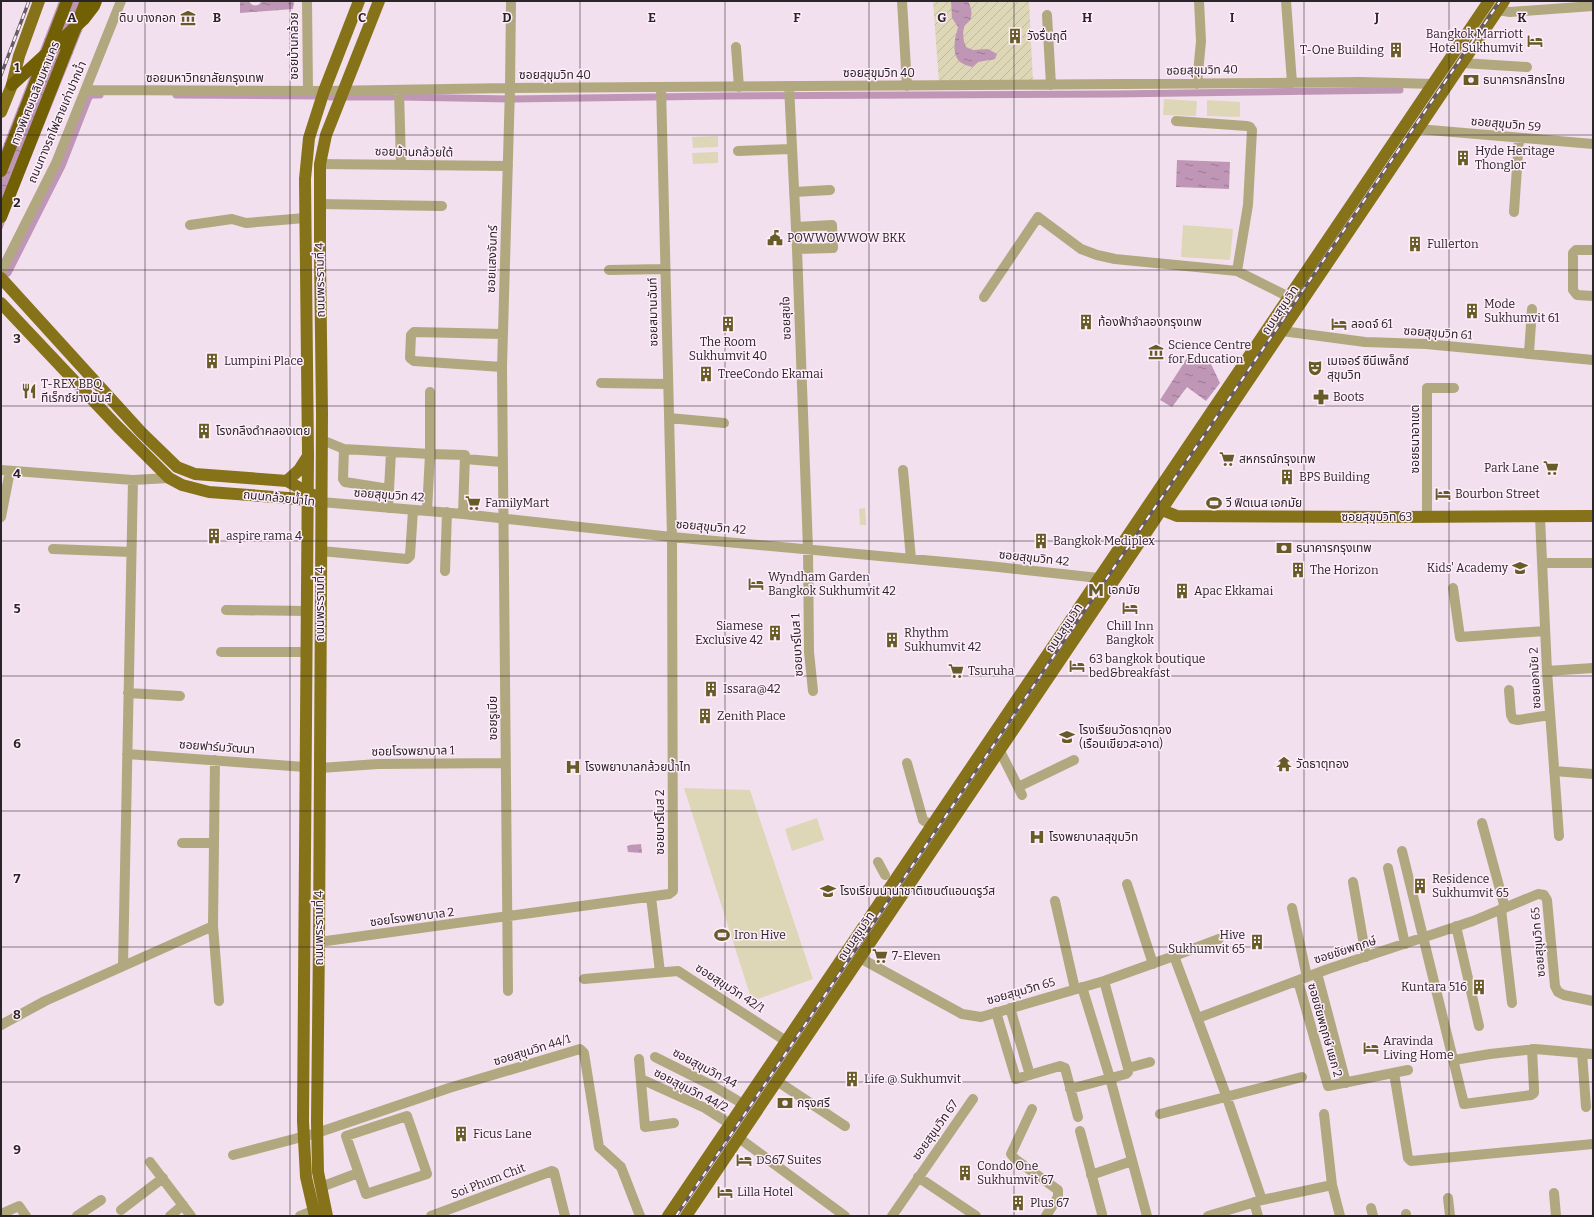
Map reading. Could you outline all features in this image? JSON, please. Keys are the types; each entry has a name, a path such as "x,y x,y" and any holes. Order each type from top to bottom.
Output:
{"highway":[{"name":"ทางพิเศษเฉลิมมหานคร","path":"1,171 67,1"},
{"name":"ทางพิเศษเฉลิมมหานคร","path":"1,217 86,1"},
{"path":"13,82 84,19 96,1"}],"main road":[{"path":"13,82 19,56 39,1"},
{"path":"1,112 24,59 46,1"},
{"name":"ถนนพระรามที่ 4","path":"314,1213 306,1177 303,1137 308,455 305,179 309,138 324,91 359,1"},
{"name":"ถนนพระรามที่ 4","path":"328,1216 318,1172 317,1133 320,551 322,442 319,204 320,164 326,135 379,1"},
{"name":"ถนนสุขุมวิท","path":"686,1216 1418,129 1439,87 1489,1"},
{"name":"ถนนสุขุมวิท","path":"668,1216 1151,499 1271,324 1439,87 1462,63 1501,5"},
{"name":"ถนนกล้วยน้ำไท","path":"1,278 141,432 177,467 195,474 287,481 307,496 321,502"},
{"name":"ถนนกล้วยน้ำไท","path":"1,303 118,427 169,478 182,486 209,492 307,496"},
{"path":"1271,324 1282,331"},
{"path":"287,481 299,470 308,455"},
{"path":"169,478 177,467"},
{"path":"1151,499 1162,510"},
{"name":"ซอยสุขุมวิท 63","path":"1162,510 1177,516 1593,516"},
{"path":"1099,578 1111,586"},
{"path":"305,767 320,768"},
{"path":"954,791 966,800"},
{"path":"730,1124 739,1138"}],"street":[{"name":"ถนนทางรถไฟสายเก่าปากน้ำ","path":"1,272 56,163 121,1"},
{"name":"ซอยบ้านกล้วย","path":"307,1 308,91"},
{"name":"ซอยแสงจันทร์","path":"503,518 502,367 511,1"},
{"path":"902,1 907,86"},
{"path":"1197,84 1201,40 1199,1"},
{"path":"1286,1 1292,82"},
{"path":"1501,5 1510,12 1593,6"},
{"path":"1048,15 1051,85"},
{"path":"736,47 739,87"},
{"path":"1462,63 1527,67"},
{"name":"ซอยสุขุมวิท 40","path":"324,91 510,88 661,93 739,87 789,92 907,86 1292,82 1361,82 1439,87"},
{"name":"ซอยมหาวิทยาลัยกรุงเทพ","path":"86,90 324,91"},
{"path":"399,90 401,165"},
{"name":"ซอยสุขใจ","path":"789,92 797,249 808,549"},
{"name":"ซอยสมานฉันท์","path":"661,93 672,537"},
{"path":"1176,121 1247,126 1252,130 1248,205 1237,271"},
{"name":"ซอยสุขุมวิท 59","path":"1418,129 1593,144"},
{"path":"1514,212 1519,138"},
{"path":"738,151 792,149"},
{"name":"ซอยบ้านกล้วยใต้","path":"320,164 508,166"},
{"path":"794,192 830,190"},
{"path":"319,204 442,206"},
{"path":"984,297 1038,217 1081,249 1097,255 1114,259 1237,271 1289,298"},
{"path":"190,225 232,219 246,223 305,218"},
{"path":"796,227 832,226 833,248 797,249"},
{"path":"1593,250 1574,251 1573,283 1573,290 1577,295 1593,296"},
{"path":"609,270 665,269"},
{"path":"1529,353 1532,309"},
{"name":"ซอยสุขุมวิท 61","path":"1282,331 1365,342 1426,344 1593,360"},
{"path":"502,367 414,361 410,358 411,335 414,332 503,334"},
{"path":"601,383 668,384"},
{"name":"ซอยธนาอาเขต","path":"1427,517 1427,388 1454,388"},
{"path":"427,511 430,454 430,392"},
{"path":"669,418 724,423"},
{"path":"322,442 327,442 344,450 465,455 463,514"},
{"path":"344,450 343,479 345,482 388,489"},
{"path":"388,508 391,452"},
{"path":"465,459 502,462"},
{"path":"903,470 911,559"},
{"path":"1,517 6,471 132,480 169,478"},
{"path":"123,966 132,480"},
{"name":"ซอยสุขุมวิท 42","path":"321,502 447,512 672,537 1099,578"},
{"path":"320,551 407,559 410,556 413,510"},
{"path":"445,571 447,512"},
{"name":"ซอยเอกมัย 2","path":"1540,517 1547,671 1558,836"},
{"name":"ซอยรูเบีย","path":"503,518 508,991"},
{"name":"ซอยบาร์โบส 2","path":"508,917 651,897 669,894 673,891 672,537"},
{"path":"53,549 131,552"},
{"name":"ซอยบาร์โบส 1","path":"808,549 809,652 813,691"},
{"path":"1542,563 1593,563"},
{"path":"1453,588 1460,637 1545,631"},
{"path":"226,610 306,611"},
{"path":"221,652 306,652"},
{"path":"1547,671 1593,668"},
{"path":"1509,690 1511,715 1513,719 1518,720 1550,715"},
{"path":"128,693 180,696"},
{"path":"1000,751 1020,791 1074,760"},
{"name":"ซอยฟาร์มวัฒนา","path":"127,754 305,767"},
{"path":"215,760 213,926 219,1001"},
{"name":"ซอยโรงพยาบาล 1","path":"320,768 378,764 506,763"},
{"path":"907,763 923,820 931,826"},
{"path":"1554,771 1593,774"},
{"path":"1482,823 1503,908 1512,1003"},
{"path":"182,843 214,843"},
{"path":"1402,850 1464,1104 1467,1105 1531,1095 1534,1092 1532,1050"},
{"path":"878,862 884,875"},
{"path":"1388,868 1406,944"},
{"path":"1353,882 1366,957"},
{"path":"1127,884 1153,964"},
{"name":"ซอยสุขุมวิท 65","path":"1503,908 1538,894 1544,895 1548,900 1555,986 1558,992 1564,995 1593,1001"},
{"path":"651,897 660,972"},
{"path":"1055,901 1078,988 1110,1078 1147,1216"},
{"name":"ซอยชัยพฤกษ์ แยก 2","path":"1292,908 1302,979 1328,1086 1346,1083"},
{"name":"ซอยชัยพฤกษ์","path":"1198,1018 1317,973 1406,944 1503,908"},
{"name":"ซอยโรงพยาบาล 2","path":"319,942 508,917"},
{"path":"1,1025 45,1001 213,926"},
{"path":"1456,926 1478,1026"},
{"name":"ซอยสุขุมวิท 65","path":"860,958 962,1014 981,1017 1104,981 1219,939"},
{"path":"1174,956 1226,1096 1258,1201 1258,1216"},
{"name":"ซอยสุขุมวิท 42/1","path":"584,979 675,970 682,972 786,1041"},
{"path":"1317,973 1346,1083 1408,1070"},
{"path":"1070,1089 1126,1074 1128,1072 1104,981"},
{"path":"1010,1008 1030,1075"},
{"path":"996,1012 1014,1077 1017,1079 1060,1066 1064,1068 1078,1117"},
{"name":"ซอยสุขุมวิท 44/1","path":"317,1133 449,1088 580,1049 584,1053 599,1147 621,1167 640,1216"},
{"path":"1454,1060 1490,1054 1532,1050 1593,1054"},
{"path":"1582,1053 1586,1107"},
{"name":"ซอยสุขุมวิท 44","path":"655,1057 713,1086 743,1104"},
{"path":"639,1059 645,1127 674,1123"},
{"path":"1128,1068 1150,1062"},
{"path":"1394,1073 1408,1158 1411,1161 1593,1144"},
{"path":"1160,1114 1302,1077"},
{"name":"ซอยสุขุมวิท 44/2","path":"641,1079 705,1108 730,1124"},
{"path":"777,1082 845,1126"},
{"name":"ซอยสุขุมวิท 67","path":"892,1216 973,1099"},
{"path":"1032,1109 1011,1154 1014,1159 1058,1190 1058,1197 1050,1215"},
{"path":"1324,1114 1332,1185 1340,1216"},
{"path":"407,1116 427,1174 366,1194 358,1173 346,1136 407,1116"},
{"path":"1080,1131 1102,1214"},
{"path":"233,1155 317,1133"},
{"path":"739,1138 845,1216"},
{"path":"1091,1175 1132,1161"},
{"path":"150,1162 191,1216"},
{"name":"Soi Phum Chit","path":"431,1216 553,1171 565,1216"},
{"path":"321,1187 358,1173"},
{"name":"ซอยสุขุมวิท 67","path":"918,1177 976,1216"},
{"path":"121,1210 162,1178"},
{"path":"1208,1216 1258,1201 1332,1185"},
{"path":"1554,1193 1556,1216"},
{"path":"1448,1198 1450,1216"},
{"path":"77,1216 101,1200"},
{"path":"170,1216 183,1205"},
{"path":"1,1214 19,1206 26,1216"},
{"path":"300,1216 314,1213"}],"shaded area":[{"path":"933,1 1029,1 1033,83 939,83"},
{"path":"1164,99 1197,101 1196,116 1163,115"},
{"path":"1207,100 1240,102 1240,117 1207,116"},
{"path":"718,136 718,147 693,148 692,137"},
{"path":"718,152 718,163 693,164 692,153"},
{"path":"1183,225 1233,229 1230,260 1181,257"},
{"path":"865,508 866,525 860,525 859,509"},
{"path":"684,788 750,790 813,979 752,1001"},
{"path":"817,818 824,840 792,851 785,829"}],"water":[{"path":"59,1 94,1 1,232 1,151"},
{"path":"240,1 249,1 255,6 262,1 294,1 293,9 240,13"},
{"path":"951,1 968,1 970,5 971,18 963,30 966,47 973,50 988,49 997,54 995,59 978,62 972,67 961,63 957,59 954,45 958,27 952,18"},
{"path":"1177,160 1230,162 1229,189 1176,187"},
{"path":"1189,355 1211,364 1220,383 1206,401 1187,387 1172,407 1160,400"},
{"path":"641,844 642,853 628,852 627,846"}],"waterway":[{"path":"401,97 511,99 1400,90"},
{"path":"8,273 62,166 89,97 92,95 100,95"},
{"path":"176,95 318,96"},
{"path":"346,97 392,97"}],"railway":[{"path":"1,75 29,1"},
{"path":"676,1216 1051,660 1500,1"}],"place":[{"name":"ดิบ บางกอก","path":"188,18"},
{"name":"วังรื่นฤดี","path":"1015,36"},
{"name":"Bangkok Marriott Hotel Sukhumvit","path":"1535,41"},
{"name":"T-One Building","path":"1396,50"},
{"name":"ธนาคารกสิกรไทย","path":"1471,80"},
{"name":"Hyde Heritage Thonglor","path":"1463,158"},
{"name":"POWWOWWOW BKK","path":"775,238"},
{"name":"Fullerton","path":"1415,244"},
{"name":"Mode Sukhumvit 61","path":"1472,311"},
{"name":"ท้องฟ้าจำลองกรุงเทพ","path":"1086,322"},
{"name":"The Room Sukhumvit 40","path":"728,324"},
{"name":"ลอดจ์ 61","path":"1339,324"},
{"name":"Science Centre for Education","path":"1156,352"},
{"name":"Lumpini Place","path":"212,361"},
{"name":"เมเจอร์ ซีนีเพล็กซ์ สุขุมวิท","path":"1315,368"},
{"name":"TreeCondo Ekamai","path":"706,374"},
{"name":"T-REX BBQ ทีเร็กซ์ย่างมันส์","path":"29,391"},
{"name":"Boots","path":"1321,397"},
{"name":"โรงกลึงดำคลองเตย","path":"204,431"},
{"name":"สหกรณ์กรุงเทพ","path":"1227,459"},
{"name":"Park Lane","path":"1551,468"},
{"name":"BPS Building","path":"1287,477"},
{"name":"Bourbon Street","path":"1443,494"},
{"name":"FamilyMart","path":"473,503"},
{"name":"วี ฟิตเนส เอกมัย","path":"1214,503"},
{"name":"aspire rama 4","path":"214,536"},
{"name":"Bangkok Mediplex","path":"1041,541"},
{"name":"ธนาคารกรุงเทพ","path":"1284,548"},
{"name":"Kids' Academy","path":"1520,568"},
{"name":"The Horizon","path":"1298,570"},
{"name":"Wyndham Garden Bangkok Sukhumvit 42","path":"756,584"},
{"name":"เอกมัย","path":"1096,590"},
{"name":"Apac Ekkamai","path":"1182,591"},
{"name":"Chill Inn Bangkok","path":"1130,608"},
{"name":"Siamese Exclusive 42","path":"775,633"},
{"name":"Rhythm Sukhumvit 42","path":"892,640"},
{"name":"63 bangkok boutique bed&breakfast","path":"1077,666"},
{"name":"Tsuruha","path":"956,671"},
{"name":"Issara@42","path":"711,689"},
{"name":"Zenith Place","path":"705,716"},
{"name":"โรงเรียนวัดธาตุทอง (เรือนเขียวสะอาด)","path":"1067,737"},
{"name":"วัดธาตุทอง","path":"1284,764"},
{"name":"โรงพยาบาลกล้วยน้ำไท","path":"573,767"},
{"name":"โรงพยาบาลสุขุมวิท","path":"1037,837"},
{"name":"Residence Sukhumvit 65","path":"1420,886"},
{"name":"โรงเรียนนานาชาติเซนต์แอนดรูว์ส","path":"828,891"},
{"name":"Iron Hive","path":"722,935"},
{"name":"Hive Sukhumvit 65","path":"1257,942"},
{"name":"7-Eleven","path":"880,956"},
{"name":"Kuntara 516","path":"1479,987"},
{"name":"Aravinda Living Home","path":"1371,1048"},
{"name":"Life @ Sukhumvit","path":"852,1079"},
{"name":"กรุงศรี","path":"785,1103"},
{"name":"Ficus Lane","path":"461,1134"},
{"name":"DS67 Suites","path":"744,1160"},
{"name":"Condo One Sukhumvit 67","path":"965,1173"},
{"name":"Lilla Hotel","path":"725,1192"},
{"name":"Plus 67","path":"1018,1203"}]}
